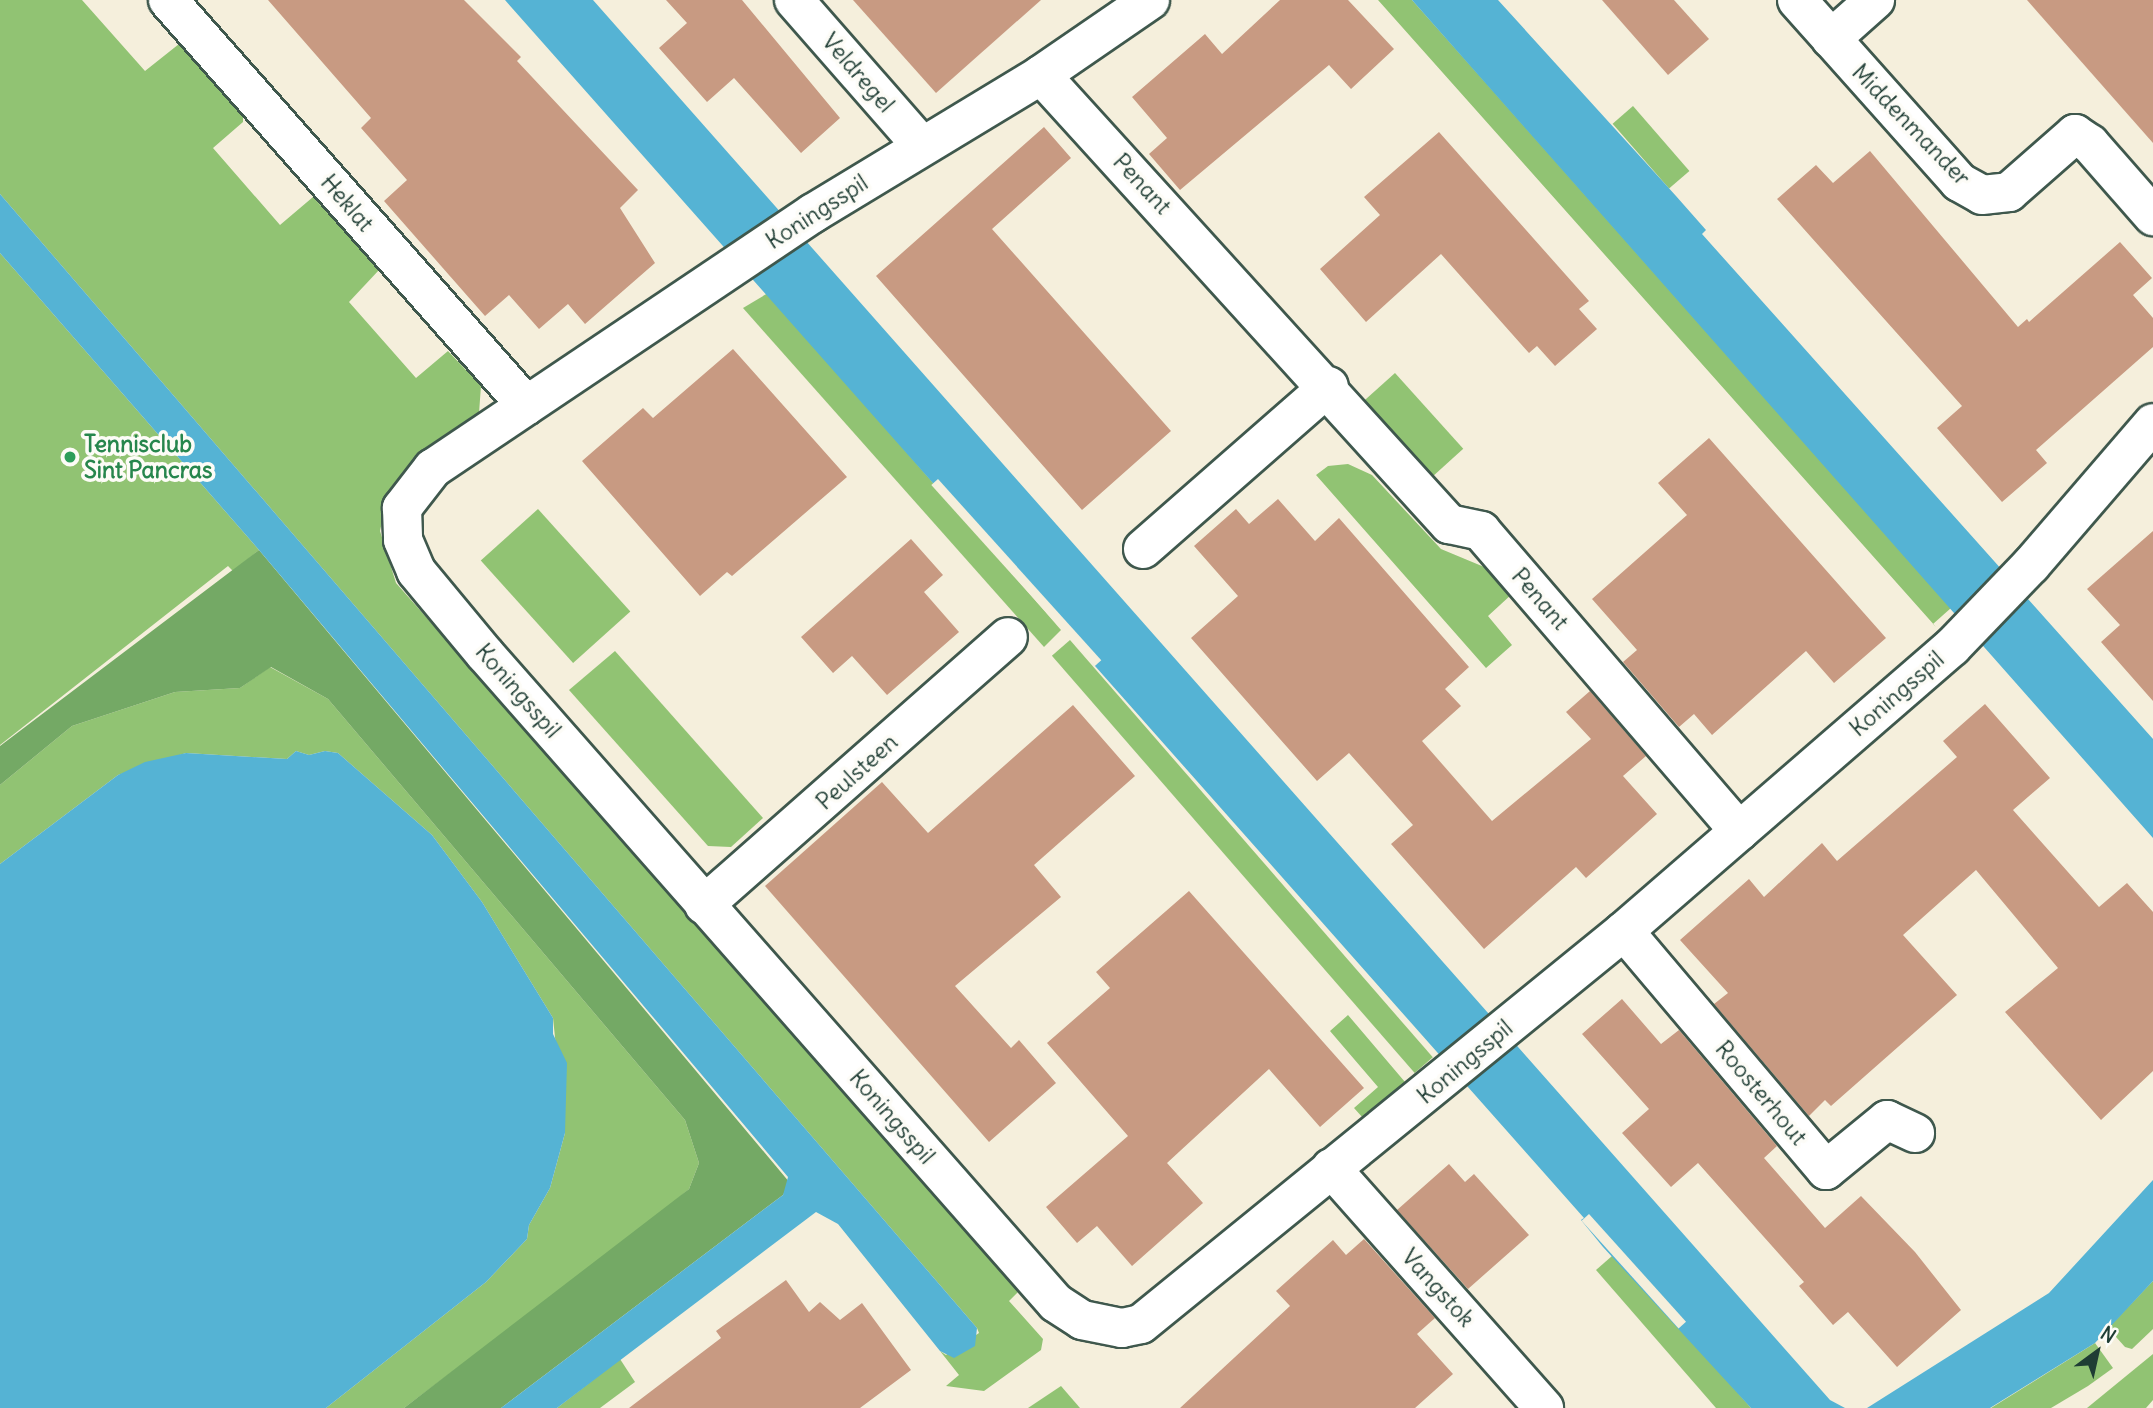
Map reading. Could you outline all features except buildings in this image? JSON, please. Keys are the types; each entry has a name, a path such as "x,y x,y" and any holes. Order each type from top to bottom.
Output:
{"street":[{"name":"Heklat","path":"167,0 526,405"},
{"name":"Veldregel","path":"794,0 922,146"},
{"name":"Koningsspil","path":"1150,0 1041,75 813,212 433,468 402,508 403,540 416,571 485,654 1056,1303 1082,1320 1122,1328 1141,1324 1624,931 1952,647 2031,565 2153,423"},
{"name":"Middenmander","path":"1797,0 1959,182 1982,195 2009,192 2075,134 2090,144 2153,216"},
{"path":"1830,39 1875,0"},
{"name":"Penant","path":"1041,75 1329,386 1449,524 1481,531 1739,831"},
{"path":"1143,549 1329,386"},
{"name":"Peulsteen","path":"705,905 1008,637"},
{"name":"Roosterhout","path":"1624,931 1826,1171 1887,1120 1915,1133"},
{"name":"Vangstok","path":"1331,1168 1544,1408"}],"green space":[{"path":"0,0 82,0 145,71 179,44 243,116 243,122 213,148 280,225 313,197 379,270 349,302 416,378 448,351 481,386 479,413 416,456 389,490 380,531 396,583 1020,1290 1009,1301 1043,1339 1041,1350 984,1391 946,1386 959,1375 940,1351 946,1355 979,1333 977,1328 0,194"},
{"path":"1378,0 1412,0 1951,608 1933,624"},
{"path":"1633,106 1689,171 1669,189 1613,124"},
{"name":"Tennisclub Sint Pancras","path":"0,253 259,550 233,571 228,566 0,745"},
{"path":"768,293 1061,630 1044,647 743,308"},
{"path":"1395,373 1463,449 1432,477 1364,401"},
{"path":"1348,464 1372,475 1441,549 1489,569 1512,594 1488,616 1512,645 1486,668 1316,475 1328,466"},
{"path":"538,509 630,612 573,663 481,561"},
{"path":"259,550 790,1183 783,1195 501,1408 404,1408 689,1189 699,1163 685,1120 328,699 271,667 240,688 175,692 72,726 0,785 0,746"},
{"path":"1070,640 1433,1057 1415,1073 1052,656"},
{"path":"615,651 763,818 731,847 708,846 569,690"},
{"path":"270,667 328,699 685,1120 699,1163 689,1189 642,1229 404,1408 326,1408 486,1282 527,1239 529,1225 550,1188 565,1133 553,1018 482,902 432,835 338,753 325,751 309,755 296,751 287,759 186,753 118,775 0,864 0,785 72,726 175,692 240,688"},
{"path":"1348,1015 1405,1082 1363,1118 1354,1108 1378,1087 1330,1031"},
{"path":"1612,1256 1680,1327 1751,1408 1716,1408 1596,1270"},
{"path":"2153,1281 2153,1329 2132,1349 2125,1347 2108,1328"},
{"path":"2095,1343 2113,1368 2088,1386 2051,1408 1991,1408"},
{"path":"2153,1354 2153,1400 2146,1408 2087,1408"},
{"path":"620,1359 635,1382 600,1408 557,1408"},
{"path":"1061,1386 1080,1408 1028,1408"}],"water":[{"path":"505,0 593,0 1830,1400 1845,1408 1751,1408 1603,1247 1581,1220 1584,1218"},
{"path":"1412,0 1498,0 1676,196 1706,230 1702,234 2153,739 2153,838"},
{"path":"0,194 977,1328 975,1346 954,1358 940,1351 838,1224 816,1212 557,1408 501,1408 783,1195 788,1177 259,550 0,253"},
{"path":"296,751 309,755 325,751 338,753 432,835 482,902 553,1018 553,1034 567,1063 565,1133 550,1188 529,1225 527,1239 486,1282 326,1408 0,1408 0,864 118,775 145,762 186,753 287,759"},
{"path":"2153,1180 2153,1281 2095,1343 1990,1408 1867,1408 2049,1293"}],"pier":[{"path":"938,479 1101,660 1095,666 931,485"},
{"path":"1589,1214 1686,1322 1679,1328 1582,1221"}],"place":[{"name":"Tennisclub Sint Pancras","path":"70,457"}]}
